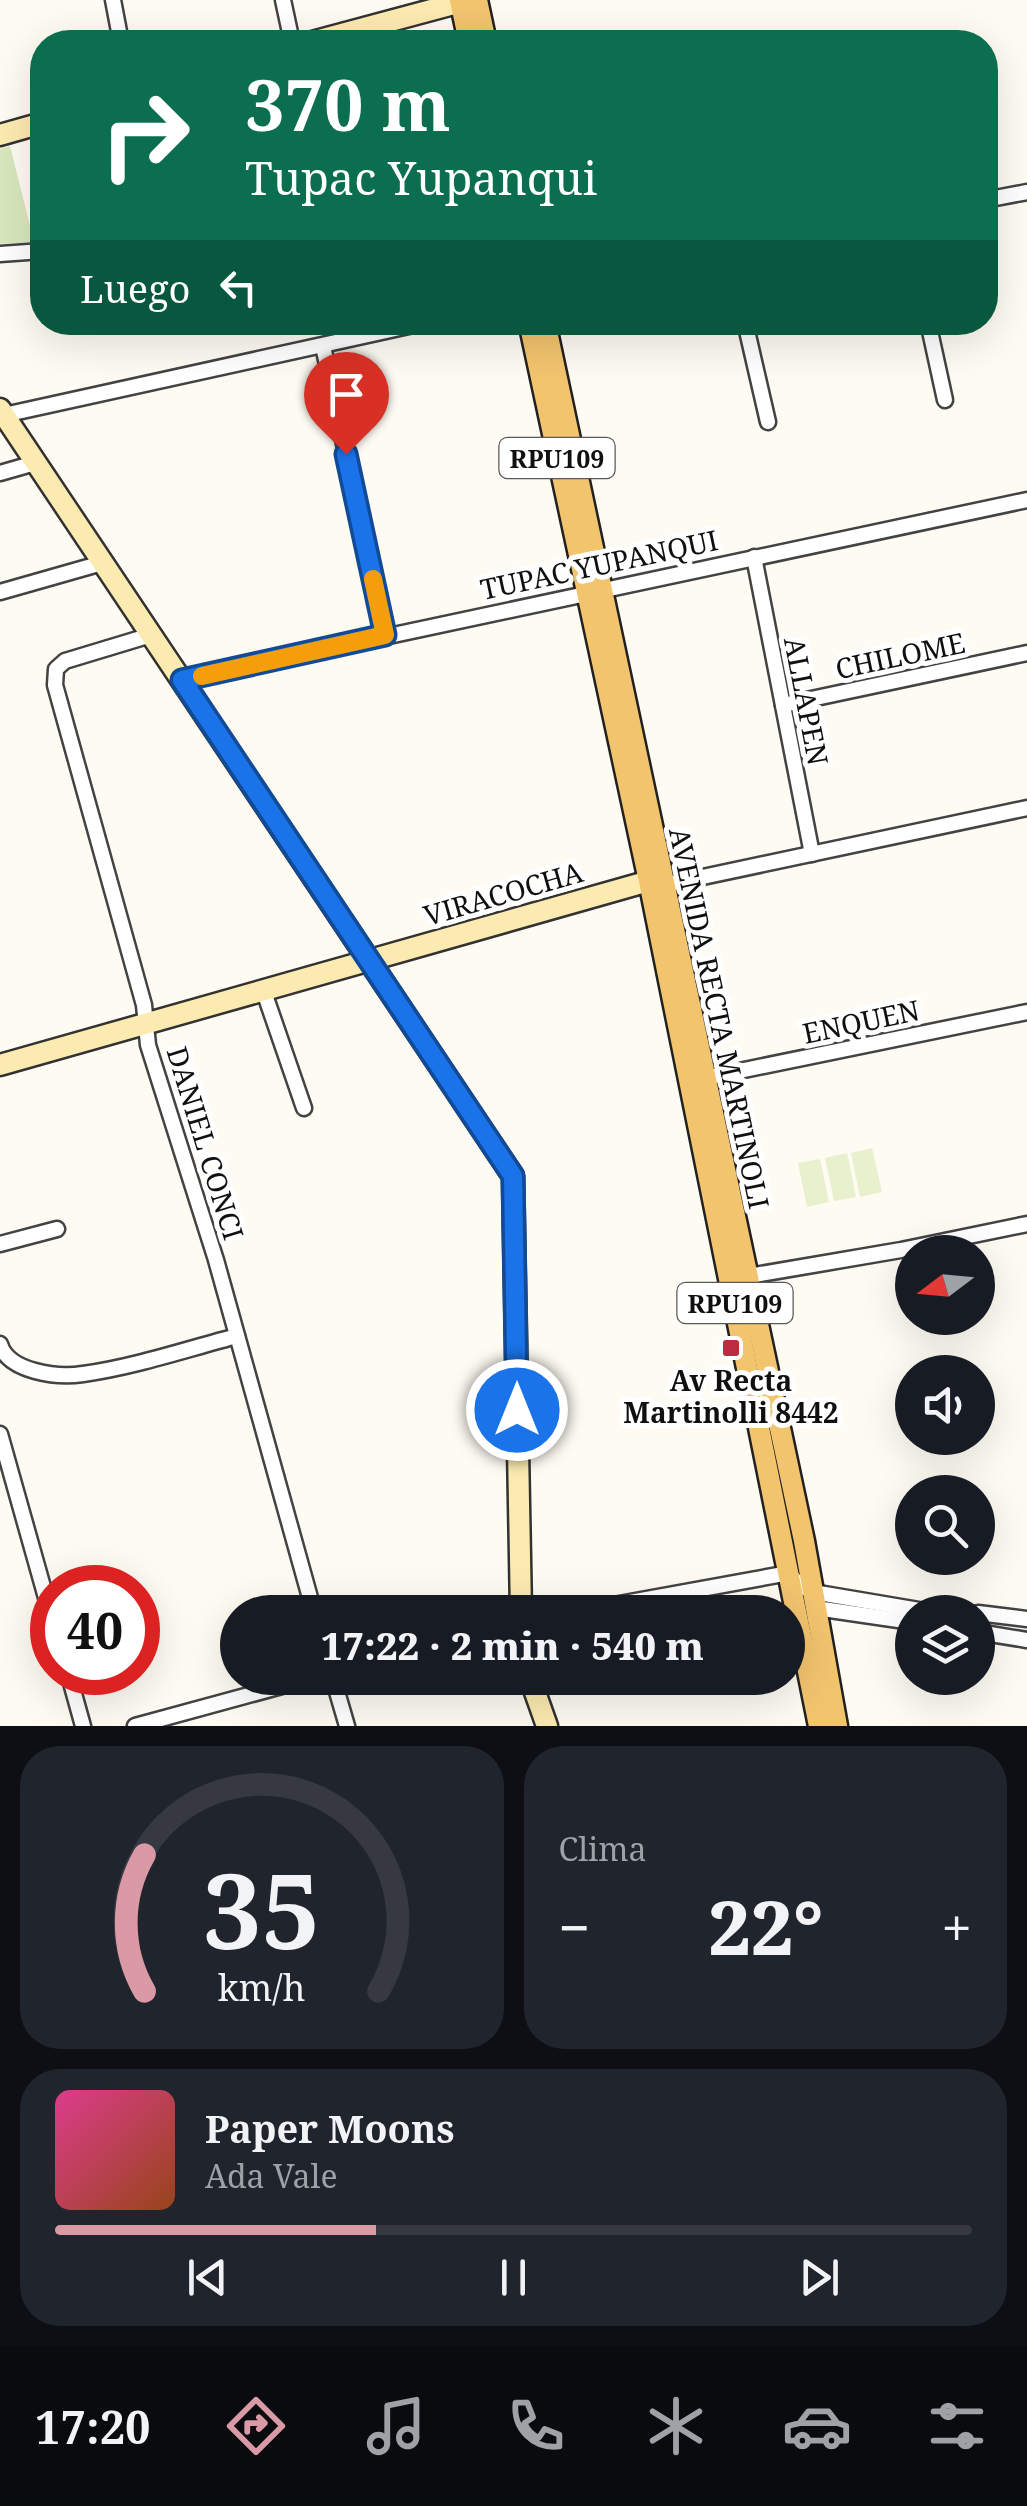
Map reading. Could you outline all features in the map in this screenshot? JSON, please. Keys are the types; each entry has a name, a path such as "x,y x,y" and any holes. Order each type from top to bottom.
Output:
{"main road":[{"path":"468,1 469,30"},
{"path":"468,1 481,30"},
{"name":"AVENIDA RECTA MARTINOLI","path":"532,335 594,591 804,1591 838,1726"},
{"name":"AVENIDA RECTA MARTINOLI","path":"547,335 594,591"},
{"name":"AVENIDA RECTA MARTINOLI","path":"657,883 705,1078 772,1488 804,1591 801,1627 819,1726"}],"street":[{"path":"112,0 118,30"},
{"path":"283,0 289,30"},
{"path":"359,30 468,1"},
{"path":"0,135 30,126"},
{"path":"998,198 1027,192"},
{"path":"0,254 30,252"},
{"path":"359,335 324,346 2,412 513,1176 521,1595"},
{"path":"747,335 768,422"},
{"path":"931,335 945,400"},
{"path":"324,346 385,635"},
{"path":"0,473 35,463"},
{"name":"TUPAC YUPANQUI","path":"182,680 1027,500"},
{"name":"ALLAPEN","path":"754,557 812,854"},
{"path":"0,592 102,563"},
{"name":"DANIEL CONCI","path":"151,635 65,662 55,675 147,1022 148,1045 237,1336 309,1595"},
{"name":"CHILOME","path":"783,705 1027,654"},
{"name":"VIRACOCHA","path":"0,1065 263,989 657,883 1027,808"},
{"path":"263,989 304,1108"},
{"name":"ENQUEN","path":"705,1078 1027,1012"},
{"path":"738,1278 1027,1224"},
{"path":"0,1244 58,1229"},
{"path":"0,1344 9,1359 34,1370 82,1375 237,1336"},
{"path":"0,1434 4,1465 35,1565"},
{"path":"804,1591 895,1617"},
{"path":"760,1595 804,1591 895,1606"},
{"path":"995,1615 1027,1619"},
{"path":"995,1635 1027,1640"},
{"path":"74,1695 83,1726"},
{"path":"135,1726 249,1695"},
{"path":"338,1695 347,1726"},
{"path":"536,1695 547,1726"}],"green space":[{"path":"10,146 30,226 30,242 0,244 0,149"},
{"path":"872,1148 882,1192 860,1197 851,1153"},
{"path":"847,1153 856,1197 834,1201 825,1158"},
{"path":"820,1159 829,1202 807,1207 798,1163"}],"slow traffic":[{"path":"202,676 385,635 373,579"}],"place":[{"name":"Av Recta Martinolli 8442","path":"731,1348"}],"route":[{"path":"346,454 385,635 182,680 513,1176 517,1410"}]}
